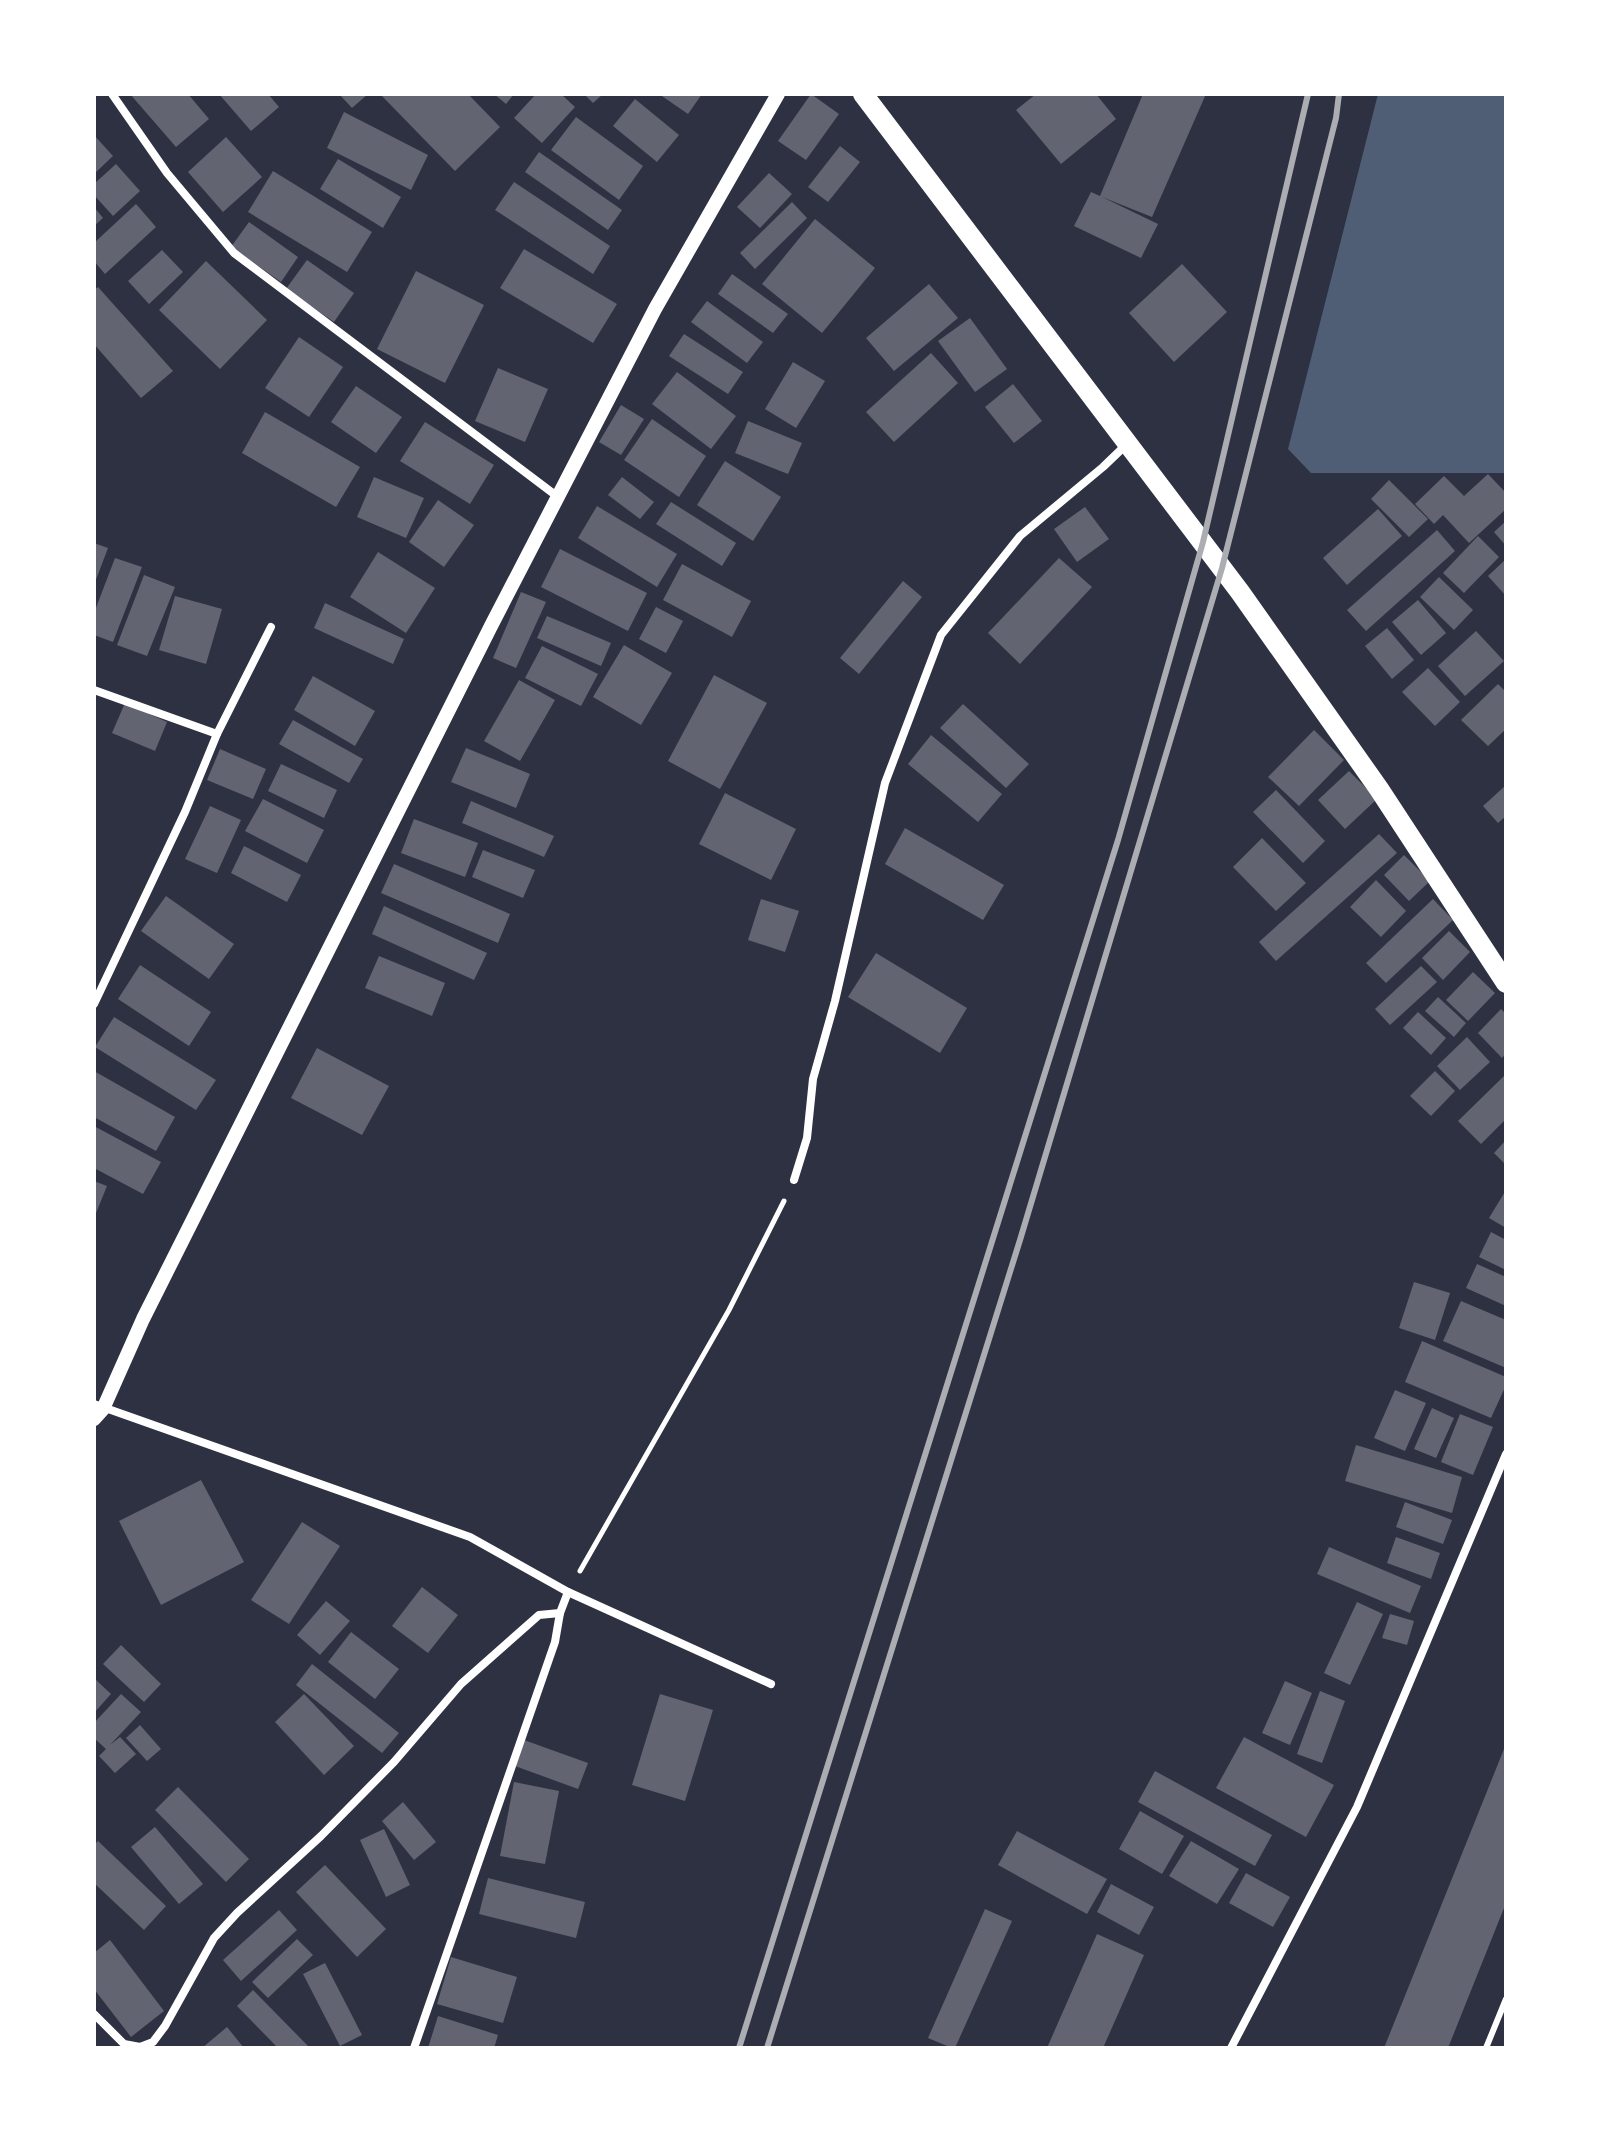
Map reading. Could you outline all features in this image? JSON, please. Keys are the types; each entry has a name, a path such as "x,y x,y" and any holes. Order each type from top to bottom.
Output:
{"main road":[{"path":"863,94 1240,592 1379,789 1506,983"}],"street":[{"path":"112,94 167,173 234,253 558,497"},
{"path":"771,1684 568,1592 470,1537 97,1411 655,309 778,94"},
{"path":"794,1180 807,1138 813,1079 835,1001 885,783 941,635 1020,536 1128,443"},
{"path":"94,1004 185,812 217,734 271,627"},
{"path":"94,690 217,734"},
{"path":"1231,2048 1357,1807 1506,1454"},
{"path":"414,2048 555,1642 560,1613 568,1592"},
{"path":"94,2014 124,2044 140,2047 153,2042 214,1938 230,1921 373,1783 461,1684 539,1615 560,1613"}],"lane":[{"path":"1486,2048 1506,1999"}],"path":[{"path":"568,1592 729,1310 794,1180"}],"water":[{"path":"1378,94 1506,94 1506,473 1311,473 1288,449"}],"building":[{"path":"130,94 188,94 209,119 176,147"},
{"path":"219,94 268,94 279,107 251,131"},
{"path":"339,94 368,94 352,108"},
{"path":"382,94 468,94 500,127 455,171"},
{"path":"494,94 514,94 506,104"},
{"path":"536,94 561,94 575,107 542,143 514,118"},
{"path":"584,94 603,94 593,103"},
{"path":"659,94 702,94 688,114"},
{"path":"811,94 839,114 806,160 778,141"},
{"path":"1036,94 1096,94 1116,119 1061,164 1016,110"},
{"path":"1143,94 1206,94 1152,217 1102,197 1158,224 1141,258 1074,226 1091,192 1100,196"},
{"path":"635,99 679,135 657,162 613,126"},
{"path":"344,112 428,155 411,190 327,148"},
{"path":"576,117 643,166 619,200 551,150"},
{"path":"94,135 113,156 94,174"},
{"path":"226,137 262,177 223,212 188,172"},
{"path":"840,146 860,162 828,202 808,187"},
{"path":"539,152 622,210 608,230 525,172"},
{"path":"338,159 401,197 383,228 320,189"},
{"path":"116,164 140,191 113,216 94,195 94,184"},
{"path":"273,171 372,232 347,272 248,212"},
{"path":"769,173 792,194 760,228 737,207"},
{"path":"514,182 610,246 593,274 495,210"},
{"path":"792,202 807,218 755,269 740,253"},
{"path":"136,204 156,227 105,274 94,261 94,243"},
{"path":"94,207 103,218 94,226"},
{"path":"815,219 875,268 822,333 762,284"},
{"path":"249,222 298,257 281,282 231,247"},
{"path":"524,249 617,304 593,343 500,288"},
{"path":"162,250 183,272 149,304 128,281"},
{"path":"307,260 354,293 334,322 286,289"},
{"path":"206,261 267,320 220,369 159,310"},
{"path":"1182,264 1227,312 1174,362 1129,313"},
{"path":"416,271 484,305 445,383 377,349"},
{"path":"732,274 788,314 773,333 718,294"},
{"path":"929,284 958,318 894,371 866,338"},
{"path":"98,287 173,371 141,398 94,344 94,290"},
{"path":"707,301 763,342 747,363 691,322"},
{"path":"970,318 1007,369 975,392 938,341"},
{"path":"684,334 743,372 728,394 669,356"},
{"path":"299,337 343,367 309,417 265,388"},
{"path":"931,353 958,383 894,442 866,412"},
{"path":"793,362 825,381 796,428 765,409"},
{"path":"498,368 548,389 525,442 475,421"},
{"path":"677,372 736,416 711,449 652,404"},
{"path":"1013,384 1042,421 1014,443 985,407"},
{"path":"356,386 402,417 376,453 331,422"},
{"path":"621,405 644,419 621,455 599,442"},
{"path":"265,412 360,467 336,507 242,453"},
{"path":"652,419 706,456 679,497 624,460"},
{"path":"748,421 802,443 788,474 735,453"},
{"path":"425,422 494,465 470,504 400,461"},
{"path":"725,461 781,497 753,541 697,505"},
{"path":"1488,474 1506,493 1506,509 1469,543 1443,515 1434,524 1415,504 1444,476 1464,496"},
{"path":"374,477 424,498 406,538 357,517"},
{"path":"622,477 654,502 640,519 608,495"},
{"path":"1389,480 1428,519 1409,537 1371,499"},
{"path":"438,500 474,525 444,567 409,542"},
{"path":"671,502 736,543 722,566 656,524"},
{"path":"597,506 677,554 657,587 578,538"},
{"path":"1085,507 1109,539 1077,562 1054,529"},
{"path":"1378,509 1402,536 1347,585 1323,558"},
{"path":"1506,521 1506,546 1494,532"},
{"path":"1437,530 1455,551 1366,631 1347,610"},
{"path":"1478,536 1499,557 1464,593 1443,573"},
{"path":"94,543 108,548 94,585"},
{"path":"560,549 647,593 628,631 541,587"},
{"path":"378,552 435,588 406,633 350,597"},
{"path":"115,558 142,567 113,642 94,635 94,613"},
{"path":"1059,558 1092,587 1020,664 988,633"},
{"path":"1506,559 1506,596 1488,576"},
{"path":"682,564 751,601 732,637 663,600"},
{"path":"144,575 175,587 147,656 117,645"},
{"path":"1439,577 1473,610 1454,630 1420,597"},
{"path":"903,581 922,597 859,674 840,658"},
{"path":"521,592 546,602 516,668 493,658"},
{"path":"175,596 222,609 206,664 159,650"},
{"path":"1418,600 1446,633 1421,655 1392,622"},
{"path":"325,603 404,639 393,664 314,628"},
{"path":"656,607 683,621 666,653 639,639"},
{"path":"547,616 611,643 601,666 537,638"},
{"path":"1387,628 1414,660 1392,679 1365,646"},
{"path":"1476,631 1504,661 1465,696 1438,666"},
{"path":"624,645 672,673 641,725 593,697"},
{"path":"542,646 598,674 581,706 525,678"},
{"path":"1428,668 1460,702 1435,726 1402,692"},
{"path":"714,675 767,703 720,789 668,761"},
{"path":"313,676 375,711 355,746 294,710"},
{"path":"519,680 555,700 520,761 484,741"},
{"path":"1498,684 1506,692 1506,729 1488,746 1461,720"},
{"path":"125,703 167,722 155,751 112,733"},
{"path":"963,704 1029,764 1006,788 940,728"},
{"path":"293,720 363,759 349,783 279,744"},
{"path":"1314,730 1344,760 1299,806 1268,777"},
{"path":"931,735 1002,794 978,822 908,764"},
{"path":"466,748 530,774 516,808 451,782"},
{"path":"220,749 266,769 253,799 207,780"},
{"path":"281,764 337,790 324,818 268,791"},
{"path":"1349,771 1377,799 1345,829 1318,800"},
{"path":"1506,785 1506,816 1498,823 1483,806"},
{"path":"1276,790 1325,841 1303,863 1253,812"},
{"path":"725,793 796,829 771,880 699,844"},
{"path":"263,799 324,830 307,863 245,831"},
{"path":"471,801 554,836 544,857 462,823"},
{"path":"210,806 241,820 217,873 185,859"},
{"path":"414,819 478,843 465,877 401,853"},
{"path":"905,828 1004,885 983,920 885,864"},
{"path":"1379,834 1397,853 1276,961 1259,942"},
{"path":"1262,838 1306,883 1276,911 1233,867"},
{"path":"244,846 301,875 287,902 231,873"},
{"path":"483,850 535,870 523,898 472,877"},
{"path":"1404,855 1430,881 1409,901 1384,875"},
{"path":"394,864 510,914 498,943 381,893"},
{"path":"1376,880 1406,911 1381,937 1350,907"},
{"path":"166,896 234,944 209,979 141,931"},
{"path":"761,899 799,911 785,952 748,940"},
{"path":"1433,899 1453,920 1386,983 1366,963"},
{"path":"384,906 487,953 474,980 372,934"},
{"path":"1449,931 1470,952 1443,980 1422,958"},
{"path":"876,953 967,1008 940,1053 848,997"},
{"path":"379,956 445,983 432,1016 365,988"},
{"path":"140,965 211,1012 189,1046 118,999"},
{"path":"1421,966 1437,982 1390,1025 1375,1009"},
{"path":"1473,972 1495,993 1468,1021 1446,1000"},
{"path":"1438,997 1466,1023 1454,1037 1425,1011"},
{"path":"1501,1009 1506,1014 1506,1053 1502,1058 1478,1033"},
{"path":"1418,1012 1446,1038 1431,1055 1403,1028"},
{"path":"114,1017 216,1080 196,1110 95,1047"},
{"path":"1467,1037 1490,1062 1460,1090 1437,1066"},
{"path":"317,1048 389,1086 362,1135 291,1098"},
{"path":"94,1071 175,1117 156,1151 94,1117"},
{"path":"1435,1071 1455,1091 1431,1116 1410,1096"},
{"path":"1506,1074 1506,1119 1481,1144 1458,1121"},
{"path":"94,1126 161,1162 143,1194 94,1168"},
{"path":"1506,1140 1506,1165 1494,1153"},
{"path":"94,1181 107,1186 94,1218"},
{"path":"1506,1190 1506,1228 1489,1218"},
{"path":"1491,1232 1506,1240 1506,1270 1479,1257"},
{"path":"1477,1264 1506,1277 1506,1306 1466,1288"},
{"path":"1414,1282 1450,1293 1435,1340 1399,1328"},
{"path":"1461,1301 1506,1320 1506,1368 1443,1341"},
{"path":"1422,1341 1506,1377 1506,1385 1491,1418 1405,1382"},
{"path":"1395,1390 1426,1403 1405,1451 1374,1438"},
{"path":"1432,1408 1454,1418 1436,1458 1414,1449"},
{"path":"1460,1414 1493,1427 1473,1475 1441,1462"},
{"path":"1356,1445 1462,1477 1452,1513 1345,1481"},
{"path":"201,1480 244,1562 161,1605 119,1521"},
{"path":"1405,1502 1452,1520 1443,1544 1396,1527"},
{"path":"302,1522 340,1546 289,1624 251,1600"},
{"path":"1396,1537 1440,1553 1431,1579 1387,1563"},
{"path":"1329,1547 1421,1586 1410,1613 1317,1574"},
{"path":"422,1587 458,1615 428,1653 392,1626"},
{"path":"326,1601 350,1621 320,1655 297,1635"},
{"path":"1357,1602 1383,1614 1350,1685 1324,1673"},
{"path":"1390,1614 1414,1621 1407,1645 1382,1638"},
{"path":"351,1632 399,1669 375,1699 328,1662"},
{"path":"121,1645 161,1684 144,1702 103,1664"},
{"path":"312,1664 399,1733 382,1753 296,1685"},
{"path":"94,1678 111,1694 94,1713"},
{"path":"1285,1681 1312,1693 1290,1745 1262,1733"},
{"path":"1320,1691 1345,1701 1322,1763 1297,1754"},
{"path":"121,1694 141,1712 110,1745 120,1737 136,1754 115,1773 99,1756 106,1749 94,1738 94,1723"},
{"path":"304,1694 354,1746 324,1775 275,1722"},
{"path":"660,1694 713,1710 685,1801 632,1785"},
{"path":"140,1725 161,1749 147,1761 126,1738"},
{"path":"1244,1737 1334,1785 1306,1837 1216,1788"},
{"path":"524,1740 588,1763 578,1789 515,1766"},
{"path":"1506,1744 1506,1903 1448,2048 1384,2048"},
{"path":"1155,1771 1272,1835 1255,1866 1138,1802"},
{"path":"514,1782 559,1791 545,1864 500,1856"},
{"path":"178,1787 249,1859 226,1882 155,1810"},
{"path":"403,1802 436,1842 414,1860 382,1821"},
{"path":"1140,1811 1184,1836 1162,1874 1119,1849"},
{"path":"155,1827 203,1884 179,1904 131,1847"},
{"path":"384,1829 410,1885 386,1897 360,1840"},
{"path":"1017,1831 1107,1879 1087,1914 998,1865"},
{"path":"98,1841 166,1906 144,1930 94,1883 94,1845"},
{"path":"1191,1841 1239,1869 1217,1904 1169,1876"},
{"path":"325,1865 386,1929 357,1957 296,1892"},
{"path":"1246,1873 1290,1897 1273,1927 1229,1903"},
{"path":"488,1878 585,1902 576,1938 479,1914"},
{"path":"1111,1884 1154,1907 1139,1935 1097,1912"},
{"path":"985,1909 1012,1921 955,2048 952,2048 928,2038"},
{"path":"279,1910 297,1930 241,1981 223,1960"},
{"path":"1097,1934 1144,1955 1103,2048 1047,2048"},
{"path":"297,1939 313,1955 268,1998 252,1982"},
{"path":"110,1940 164,2011 131,2037 94,1989 94,1953"},
{"path":"451,1957 517,1977 503,2023 437,2004"},
{"path":"325,1963 362,2035 340,2046 303,1974"},
{"path":"253,1990 310,2048 278,2048 237,2006"},
{"path":"438,2016 498,2035 494,2048 428,2048"},
{"path":"227,2027 244,2048 202,2048"}],"railway":[{"path":"739,2048 1118,840 1203,542 1308,94"},
{"path":"767,2048 1020,1240 1222,568 1336,118 1339,94"}]}
